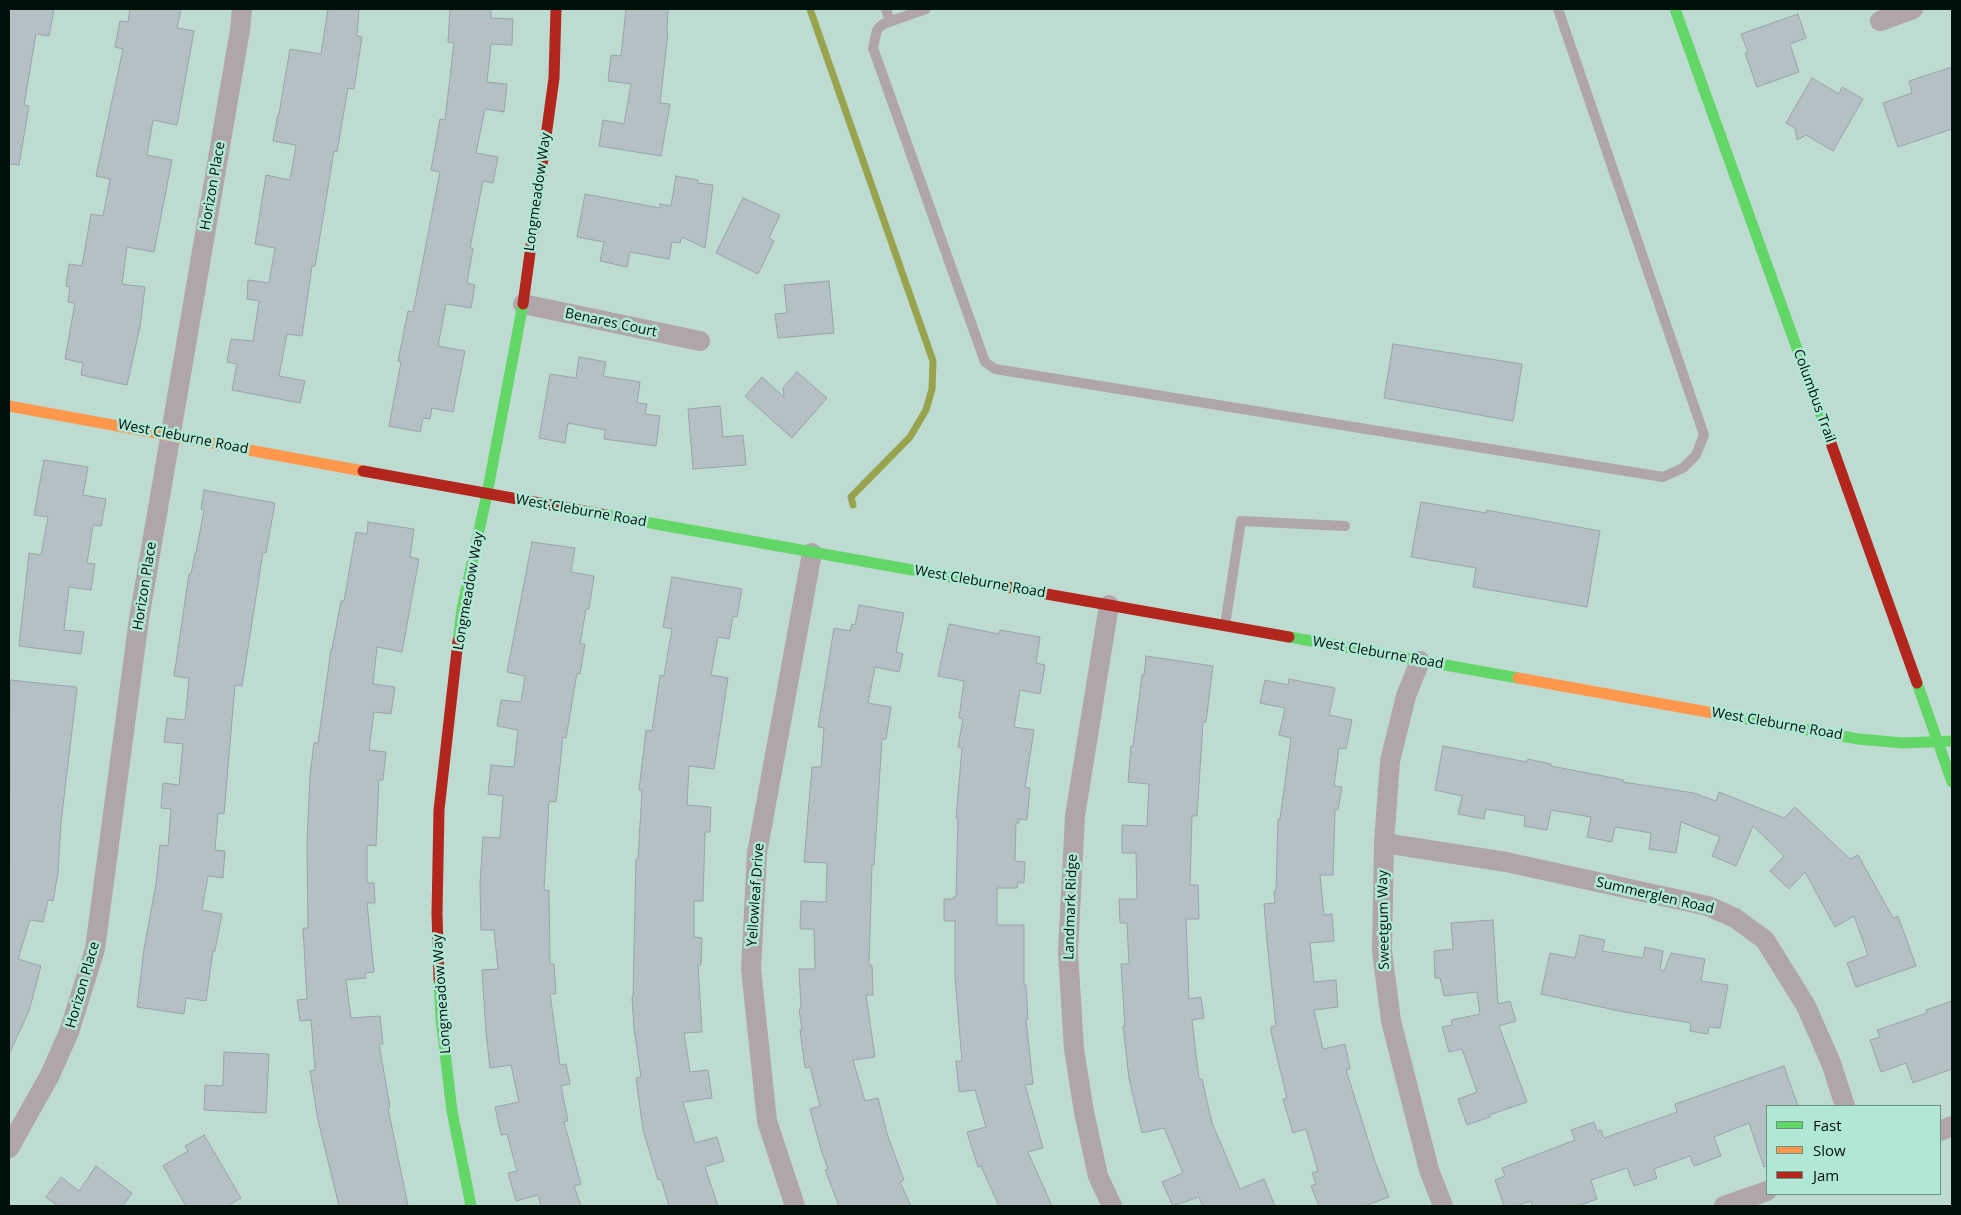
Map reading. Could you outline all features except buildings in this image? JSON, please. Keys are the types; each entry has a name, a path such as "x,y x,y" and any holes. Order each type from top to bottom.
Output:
{"street":[{"name":"Horizon Place","path":"9,1148 50,1075 69,1032 95,949 139,619 240,30 242,9"},
{"name":"Longmeadow Way","path":"471,1206 452,1110 441,1019 437,914 439,810 462,609 487,494 523,304 554,78 556,9"},
{"name":"Columbus Trail","path":"1675,9 1952,782"},
{"path":"1880,21 1913,9"},
{"name":"Benares Court","path":"523,304 700,342"},
{"name":"West Cleburne Road","path":"9,406 812,553 1858,739 1903,743 1952,741"},
{"name":"Yellowleaf Drive","path":"795,1206 767,1121 751,969 757,853 812,553"},
{"name":"Landmark Ridge","path":"1109,605 1075,816 1068,952 1074,1049 1084,1112 1098,1176 1112,1206"},
{"name":"Sweetgum Way","path":"1420,661 1406,696 1390,761 1384,843 1382,951 1391,1021 1429,1170 1443,1206"},
{"name":"Summerglen Road","path":"1384,843 1506,862 1708,906 1735,918 1765,940 1806,1006 1831,1063 1845,1105"},
{"path":"1724,1206 1766,1191"}],"lane":[{"path":"886,9 890,22"},
{"path":"926,9 882,24 876,30 874,48 985,362 995,369 1663,477 1683,468 1696,455 1704,435 1558,9"},
{"path":"1225,626 1241,521 1345,526"}],"waterway":[{"path":"810,9 933,361 932,389 926,410 910,437 851,497 853,505"}],"traffic: fast":[{"path":"1675,9 1827,432"},
{"path":"458,641 462,609 487,494 523,304"},
{"path":"606,515 1007,587"},
{"path":"1289,637 1518,678"},
{"path":"1917,683 1952,782"},
{"path":"1713,713 1858,739 1903,743 1952,741"},
{"path":"439,979 441,1019 452,1111 471,1206"}],"traffic: slow":[{"path":"9,406 363,471"},
{"path":"1518,678 1713,713"}],"traffic: jam":[{"path":"523,304 554,78 556,9"},
{"path":"1827,432 1917,683"},
{"path":"363,471 606,515"},
{"path":"1007,587 1289,637"},
{"path":"439,979 437,914 439,810 458,641"}]}
